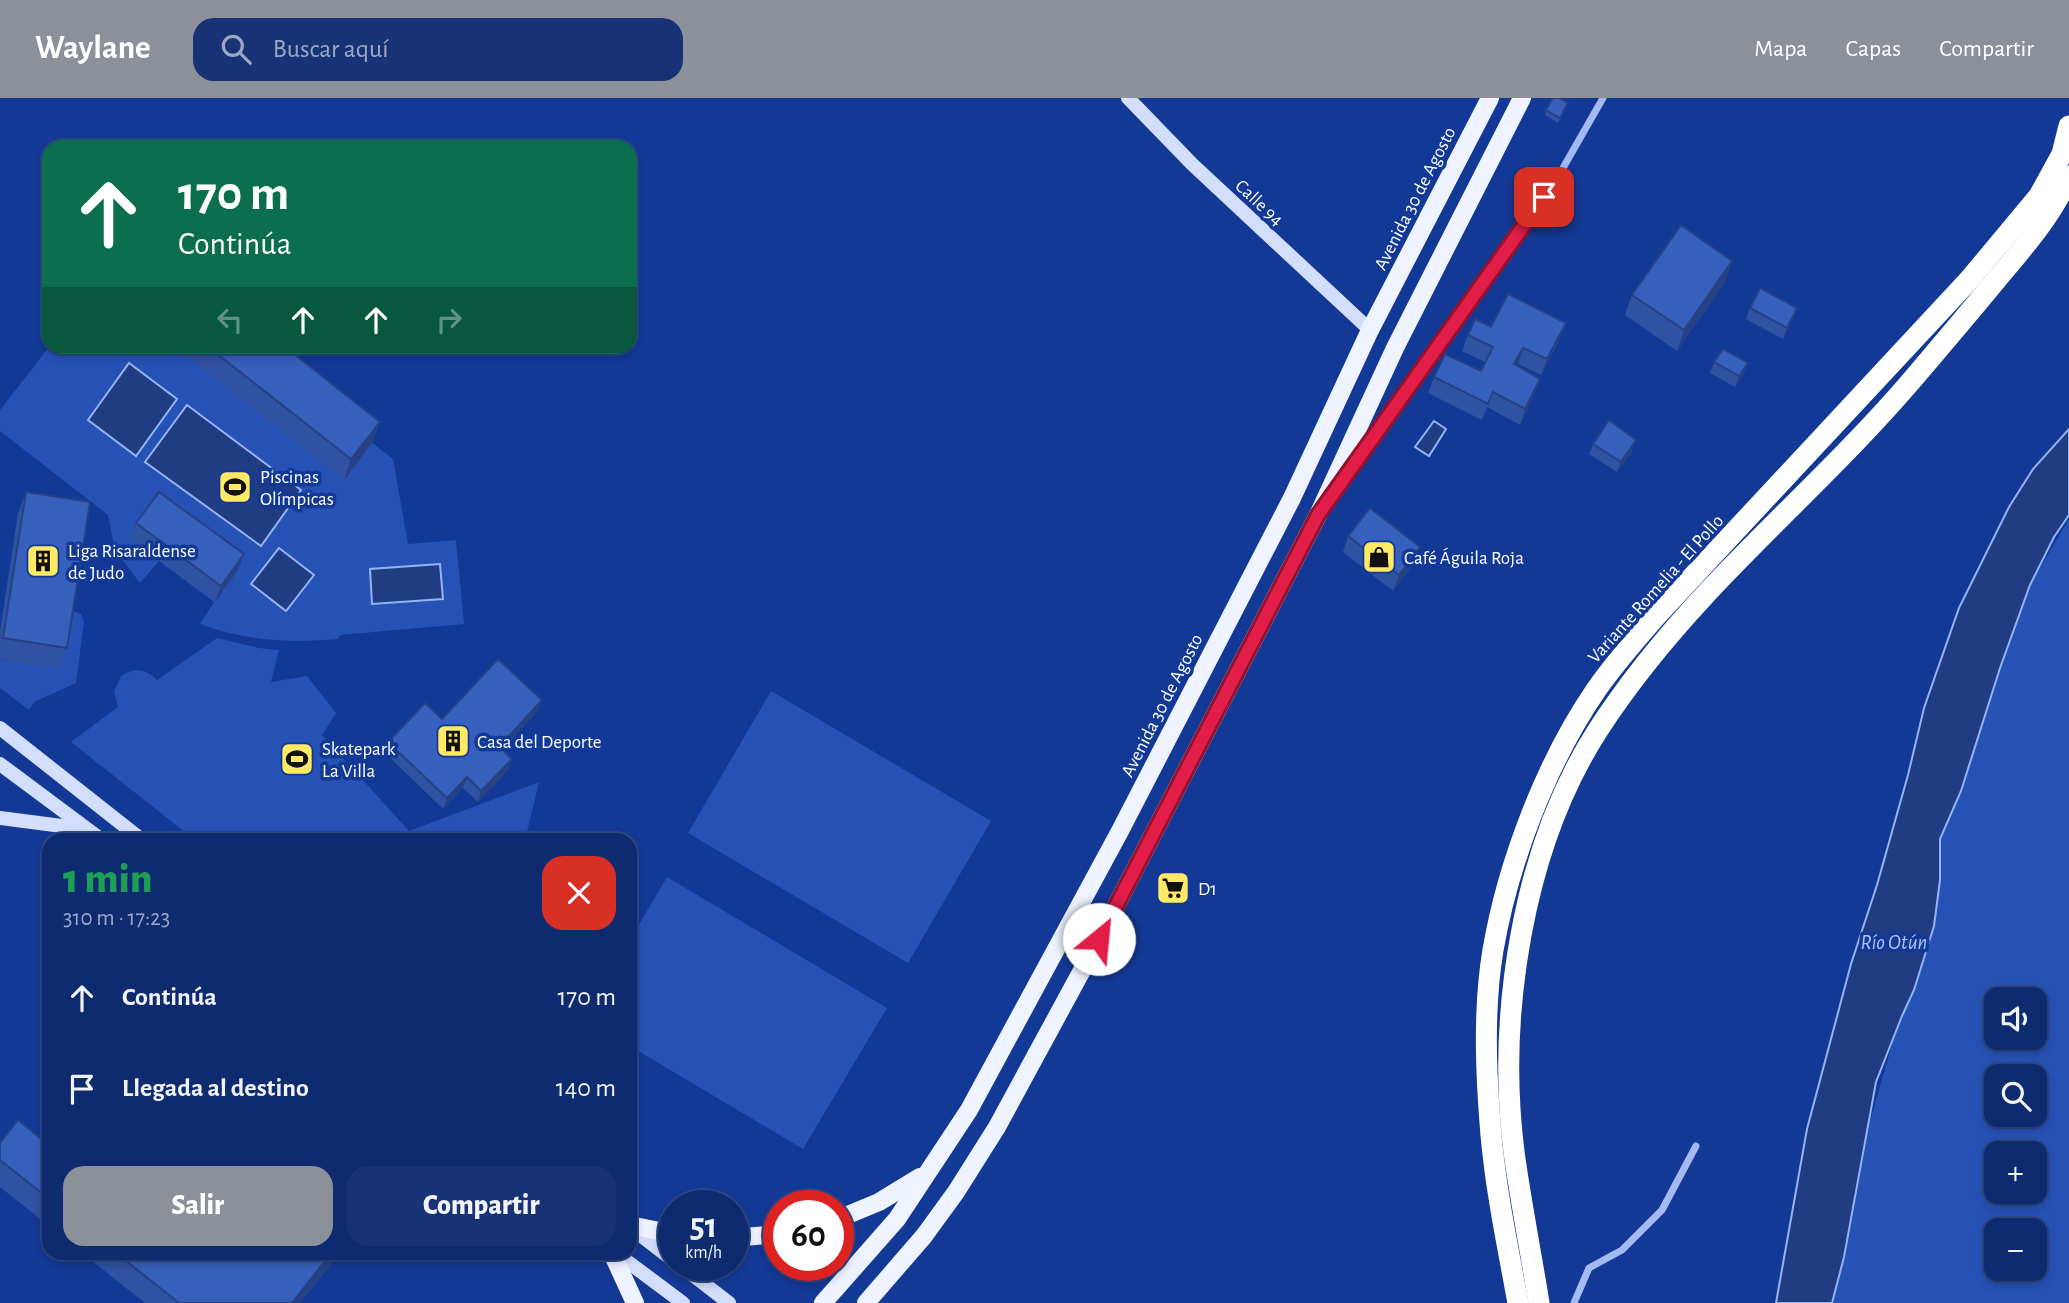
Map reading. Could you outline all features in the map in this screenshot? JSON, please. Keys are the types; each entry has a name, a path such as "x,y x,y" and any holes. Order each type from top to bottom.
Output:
{"highway":[{"name":"Variante Romelia - El Pollo","path":"1518,1303 1492,1137 1488,1011 1493,952 1503,905 1526,832 1554,766 1584,709 1620,657 1969,280 2039,196 2062,154 2069,126"},
{"path":"1539,1303 1514,1152 1509,1036 1511,988 1531,891 1566,790 1596,733 1636,674 1704,595 1821,479 1898,396 2025,246 2055,204 2069,176"}],"main road":[{"name":"Avenida 30 de Agosto","path":"823,1303 897,1219 969,1110 1120,831 1292,498 1370,330 1490,98"},
{"path":"866,1303 924,1236 956,1192 997,1127 1149,846 1318,515 1395,348 1522,98"},
{"path":"854,1213 880,1202 929,1171"},
{"path":"637,1227 658,1231"},
{"path":"617,1260 635,1303"}],"street":[{"name":"Calle 94","path":"1128,98 1192,164 1370,330"},
{"path":"1318,515 1559,175 1603,98"},
{"path":"0,728 133,833"},
{"path":"0,764 93,833"},
{"path":"0,818 88,829"},
{"path":"1574,1303 1589,1268 1622,1250 1662,1210 1696,1146"},
{"path":"637,1232 658,1248"},
{"path":"624,1260 683,1303"},
{"path":"701,1281 729,1303"}],"shaded area":[{"name":"Piscinas Olímpicas","path":"44,354 258,354 393,459 408,544 456,540 464,624 303,641 251,637 200,624 214,602 159,561 140,583 115,550 108,515 0,431 0,410"},
{"path":"2069,519 2069,1303 1833,1303 1870,1121 1896,1031 1929,947 1940,839 2030,585"},
{"path":"69,610 81,614 84,621 76,683 34,702 29,710 0,688 0,659 60,668"},
{"path":"217,638 279,650 271,682 307,676 336,713 322,735 409,831 539,782 527,833 186,833 71,742 118,707 114,691 121,676 140,670 157,680"},
{"path":"771,691 991,821 908,963 688,833"},
{"path":"667,877 887,1008 803,1149 637,1050 637,928"}],"water":[{"path":"129,363 177,399 136,456 88,420"},
{"path":"187,405 301,490 261,546 145,462"},
{"path":"1434,421 1446,429 1429,456 1415,447"},
{"name":"Río Otún","path":"2069,429 2069,515 2054,537 2030,585 1961,791 1940,839 1940,880 1934,926 1914,990 1876,1082 1844,1257 1832,1303 1776,1303 1807,1129 1851,964 1908,775 1924,708 1959,608 2009,507 2033,469"},
{"path":"279,548 314,575 286,611 251,584"},
{"path":"440,564 443,599 372,604 370,569"}],"building":[{"path":"1553,98 1568,103 1560,118 1546,110"},
{"path":"1681,225 1732,261 1684,330 1632,295"},
{"path":"1760,288 1797,308 1787,328 1750,308"},
{"path":"1508,294 1566,323 1547,359 1523,348 1514,364 1540,379 1525,409 1493,392 1488,404 1434,377 1445,354 1481,371 1493,347 1468,335 1475,319 1491,327"},
{"path":"1723,349 1748,363 1739,376 1714,362"},
{"path":"217,354 294,354 380,422 351,459"},
{"path":"1609,420 1636,440 1621,462 1593,444"},
{"name":"Liga Risaraldense de Judo","path":"26,492 90,502 67,648 3,638"},
{"path":"159,492 244,554 221,586 136,523"},
{"path":"1370,508 1420,547 1399,575 1348,536"},
{"name":"Casa del Deporte","path":"498,659 542,700 499,747 512,759 481,791 467,777 447,798 388,742 425,703 442,719"},
{"path":"18,1120 42,1139 42,1193 0,1160 0,1143"},
{"path":"125,1260 326,1260 292,1303 179,1303"}],"place":[{"name":"Piscinas Olímpicas","path":"235,487"},
{"name":"Café Águila Roja","path":"1379,557"},
{"name":"Liga Risaraldense de Judo","path":"43,561"},
{"name":"Casa del Deporte","path":"453,741"},
{"name":"Skatepark La Villa","path":"297,759"},
{"name":"D1","path":"1173,888"}],"route":[{"path":"1099,939 1318,515 1544,197"}]}
